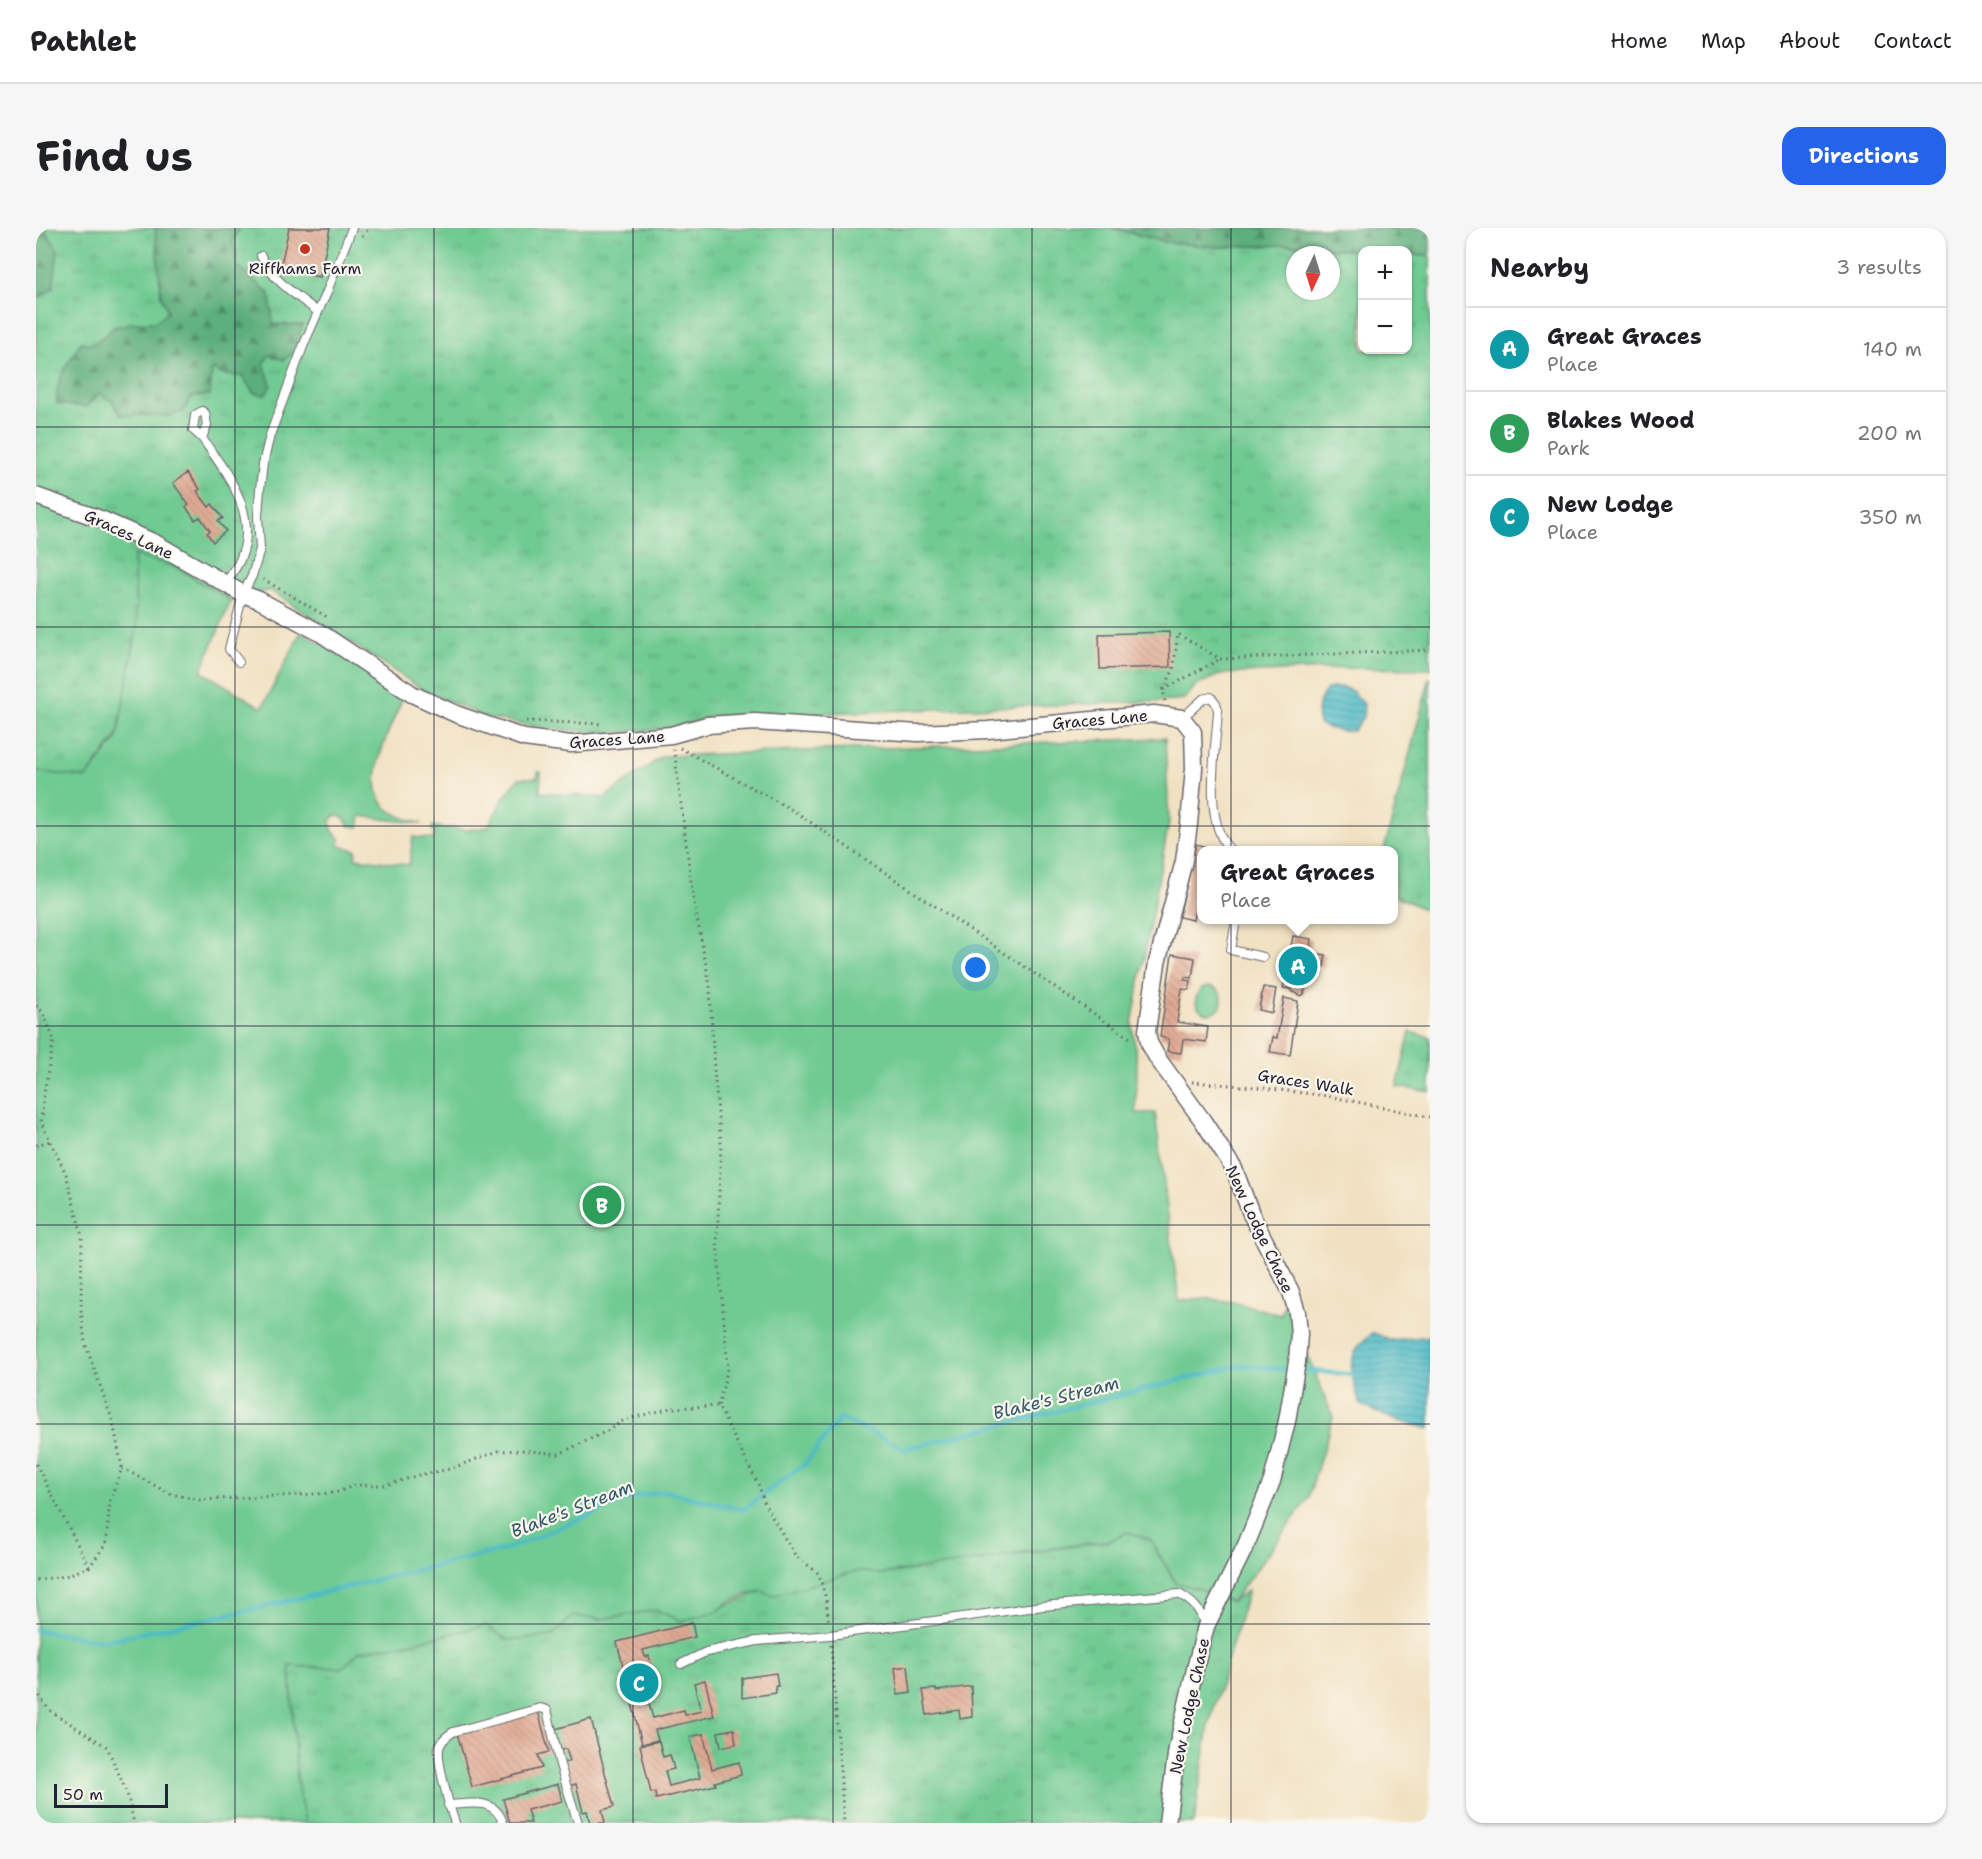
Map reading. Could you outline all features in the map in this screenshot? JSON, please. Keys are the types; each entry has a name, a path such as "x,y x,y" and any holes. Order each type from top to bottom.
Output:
{"street":[{"name":"Graces Lane","path":"36,496 54,501 155,543 243,594 260,600 322,634 412,694 456,714 524,738 572,744 671,735 707,725 755,722 918,733 1174,716"},
{"name":"New Lodge Chase","path":"1167,1823 1177,1748 1206,1626 1246,1545 1272,1481 1287,1421 1297,1362 1299,1334 1297,1312 1291,1292 1252,1216 1234,1169 1203,1121 1151,1050 1147,1031 1157,963 1184,861 1194,768 1193,732 1174,716"}],"lane":[{"path":"239,662 229,649 243,594 252,576 260,549 258,516 260,489 270,435 291,375 352,228"},
{"path":"261,256 267,268 279,282 318,312"},
{"path":"202,438 238,493 247,522 242,554 225,584"},
{"path":"1174,716 1203,699 1211,697 1216,703 1218,711 1214,779 1215,807 1220,836 1227,846"},
{"path":"1235,924 1231,950 1263,957"},
{"path":"681,1664 706,1652 757,1641 830,1635 1043,1606 1179,1594 1192,1602 1201,1613 1206,1626"},
{"path":"455,1823 448,1805 439,1750 444,1738 453,1732 540,1708 547,1710 560,1765 578,1823"},
{"path":"448,1805 490,1806 499,1812 502,1823"}],"path":[{"path":"361,237 369,228"},
{"path":"263,568 263,579 329,619"},
{"path":"1163,690 1173,671 1178,634 1220,658"},
{"path":"1163,690 1220,658 1430,650"},
{"path":"1163,690 1174,716"},
{"path":"525,721 604,724"},
{"path":"844,1823 830,1635 826,1599 819,1574 795,1555 765,1505 759,1486 718,1406 728,1368 717,1244 721,1144 714,1070 710,986 693,897 674,744 794,811 1135,1042"},
{"path":"36,1006 43,1012 54,1040 41,1122 66,1174 82,1236 81,1309 85,1343 113,1422 122,1467 110,1500 106,1544 89,1567 65,1576 36,1580"},
{"name":"Graces Walk","path":"1179,1089 1194,1081 1255,1087 1328,1096 1430,1117"},
{"path":"36,1145 50,1141"},
{"path":"122,1467 171,1494 200,1500 336,1492 356,1485 386,1485 450,1469 498,1450 559,1454 607,1431 624,1420 671,1408 718,1406"},
{"path":"36,1464 89,1567"},
{"path":"36,1691 49,1710 107,1747 127,1793 134,1823"}],"green space":[{"path":"36,228 1112,228 1166,242 1218,247 1292,245 1304,246 1286,246 1286,300 1340,300 1340,249 1358,251 1358,354 1412,354 1412,255 1430,256 1430,669 1346,668 1221,674 1195,686 1186,698 1175,701 823,713 798,718 717,715 673,728 611,733 543,728 484,717 422,689 270,590 231,601 176,567 133,555 137,626 118,735 86,778 36,771"},
{"path":"36,228 44,228 58,250 53,288 36,300"},
{"path":"155,228 240,228 233,239 238,266 270,294 273,324 303,325 292,353 284,360 269,355 264,364 271,385 265,395 254,393 242,376 224,375 212,369 210,395 192,397 183,412 167,416 121,415 112,401 99,394 86,407 57,404 60,379 81,342 94,344 113,328 130,323 155,322 168,312 161,296"},
{"path":"1112,228 1430,228 1430,256 1412,255 1412,246 1358,246 1358,251 1340,249 1340,246 1218,247 1166,242"},
{"path":"133,555 176,567 231,601 201,671 262,708 301,632 367,669 404,695 381,753 376,785 380,798 388,809 422,824 361,816 359,827 349,826 344,818 336,815 330,821 333,832 340,838 339,846 356,850 355,858 409,865 413,837 434,839 435,832 432,831 432,826 467,830 488,827 503,799 519,778 537,778 538,772 541,772 540,792 604,798 663,756 1165,738 1169,822 1132,1024 1137,1064 1136,1113 1155,1113 1179,1301 1203,1298 1233,1302 1281,1315 1285,1302 1333,1417 1308,1499 1232,1602 1200,1589 1176,1583 1150,1539 1127,1532 1113,1540 971,1562 880,1574 857,1571 772,1596 762,1591 745,1595 730,1601 718,1611 681,1621 657,1610 600,1619 573,1616 552,1636 507,1640 486,1625 414,1642 360,1651 342,1668 290,1666 297,1783 305,1823 36,1823 36,771 86,778 117,739 137,626"},
{"path":"1430,677 1430,912 1398,897 1398,846 1385,846"},
{"path":"1209,987 1218,991 1222,1000 1218,1009 1209,1013 1200,1009 1196,1000 1200,991"},
{"path":"1410,1032 1430,1037 1430,1092 1397,1087"},
{"path":"1122,1530 1150,1539 1176,1583 1200,1589 1232,1602 1248,1590 1209,1725 1194,1823 305,1823 297,1783 290,1666 342,1668 359,1651 414,1642 486,1625 573,1616 600,1619 657,1610 681,1621 762,1591 858,1569 884,1574 1113,1540"}],"water":[{"path":"1342,687 1352,691 1364,704 1363,717 1353,731 1336,730 1319,724 1317,710 1324,693 1327,689"},
{"path":"1373,1333 1391,1340 1430,1336 1430,1429 1395,1420 1361,1405 1352,1375 1353,1357 1363,1341"}],"building":[{"name":"Riffhams Farm","path":"289,228 330,228 320,277 280,269"},
{"path":"188,472 200,489 197,491 209,507 212,504 223,518 218,521 226,531 213,542 207,533 210,531 200,517 195,520 186,507 189,505 173,483"},
{"path":"1169,632 1170,667 1100,669 1099,634"},
{"path":"1196,844 1203,846 1197,846 1197,899 1193,920 1179,917"},
{"path":"1293,936 1312,939 1306,984 1304,994 1301,996 1291,991 1292,989 1283,988"},
{"path":"1312,953 1326,955 1324,967 1310,964"},
{"path":"1172,954 1195,958 1192,978 1185,977 1184,980 1191,981 1189,990 1182,989 1177,1022 1208,1027 1206,1042 1183,1039 1181,1053 1167,1051 1169,1039 1160,1037"},
{"path":"1263,987 1276,989 1272,1013 1259,1010"},
{"path":"1284,998 1298,1001 1290,1055 1270,1052 1273,1037 1277,1038"},
{"path":"692,1623 695,1637 643,1650 645,1657 649,1656 652,1668 647,1669 651,1685 655,1684 657,1694 647,1697 653,1718 684,1710 685,1715 701,1711 694,1683 705,1680 714,1716 655,1730 658,1740 642,1744 617,1642"},
{"path":"908,1666 911,1693 898,1695 895,1668"},
{"path":"776,1673 778,1686 775,1686 776,1693 742,1698 742,1678"},
{"path":"971,1686 972,1717 960,1719 959,1710 927,1715 923,1690 936,1689 936,1691"},
{"path":"538,1711 549,1752 538,1755 542,1768 472,1787 457,1733"},
{"path":"591,1719 614,1807 602,1810 605,1823 590,1823 587,1811 583,1812 576,1784 569,1786 563,1763 570,1761 566,1749 561,1750 555,1729"},
{"path":"734,1729 736,1744 721,1747 718,1732"},
{"path":"703,1734 712,1769 739,1762 741,1775 715,1782 716,1785 656,1799 655,1792 651,1793 640,1745 659,1741 663,1757 670,1755 674,1769 665,1771 669,1786 700,1778 690,1737"},
{"path":"558,1784 562,1801 527,1810 531,1823 510,1823 503,1799"}],"waterway":[{"name":"Blake's Stream","path":"36,1630 103,1641 263,1607 507,1549 631,1498 665,1491 743,1510 806,1463 840,1418 905,1449 1241,1365 1291,1370"},
{"name":"Blake's Stream","path":"1300,1370 1357,1375"}],"place":[{"name":"Riffhams Farm","path":"305,249"},
{"name":"Great Graces","path":"1298,966"},
{"name":"Blakes Wood","path":"602,1205"},
{"name":"New Lodge","path":"639,1683"}]}
